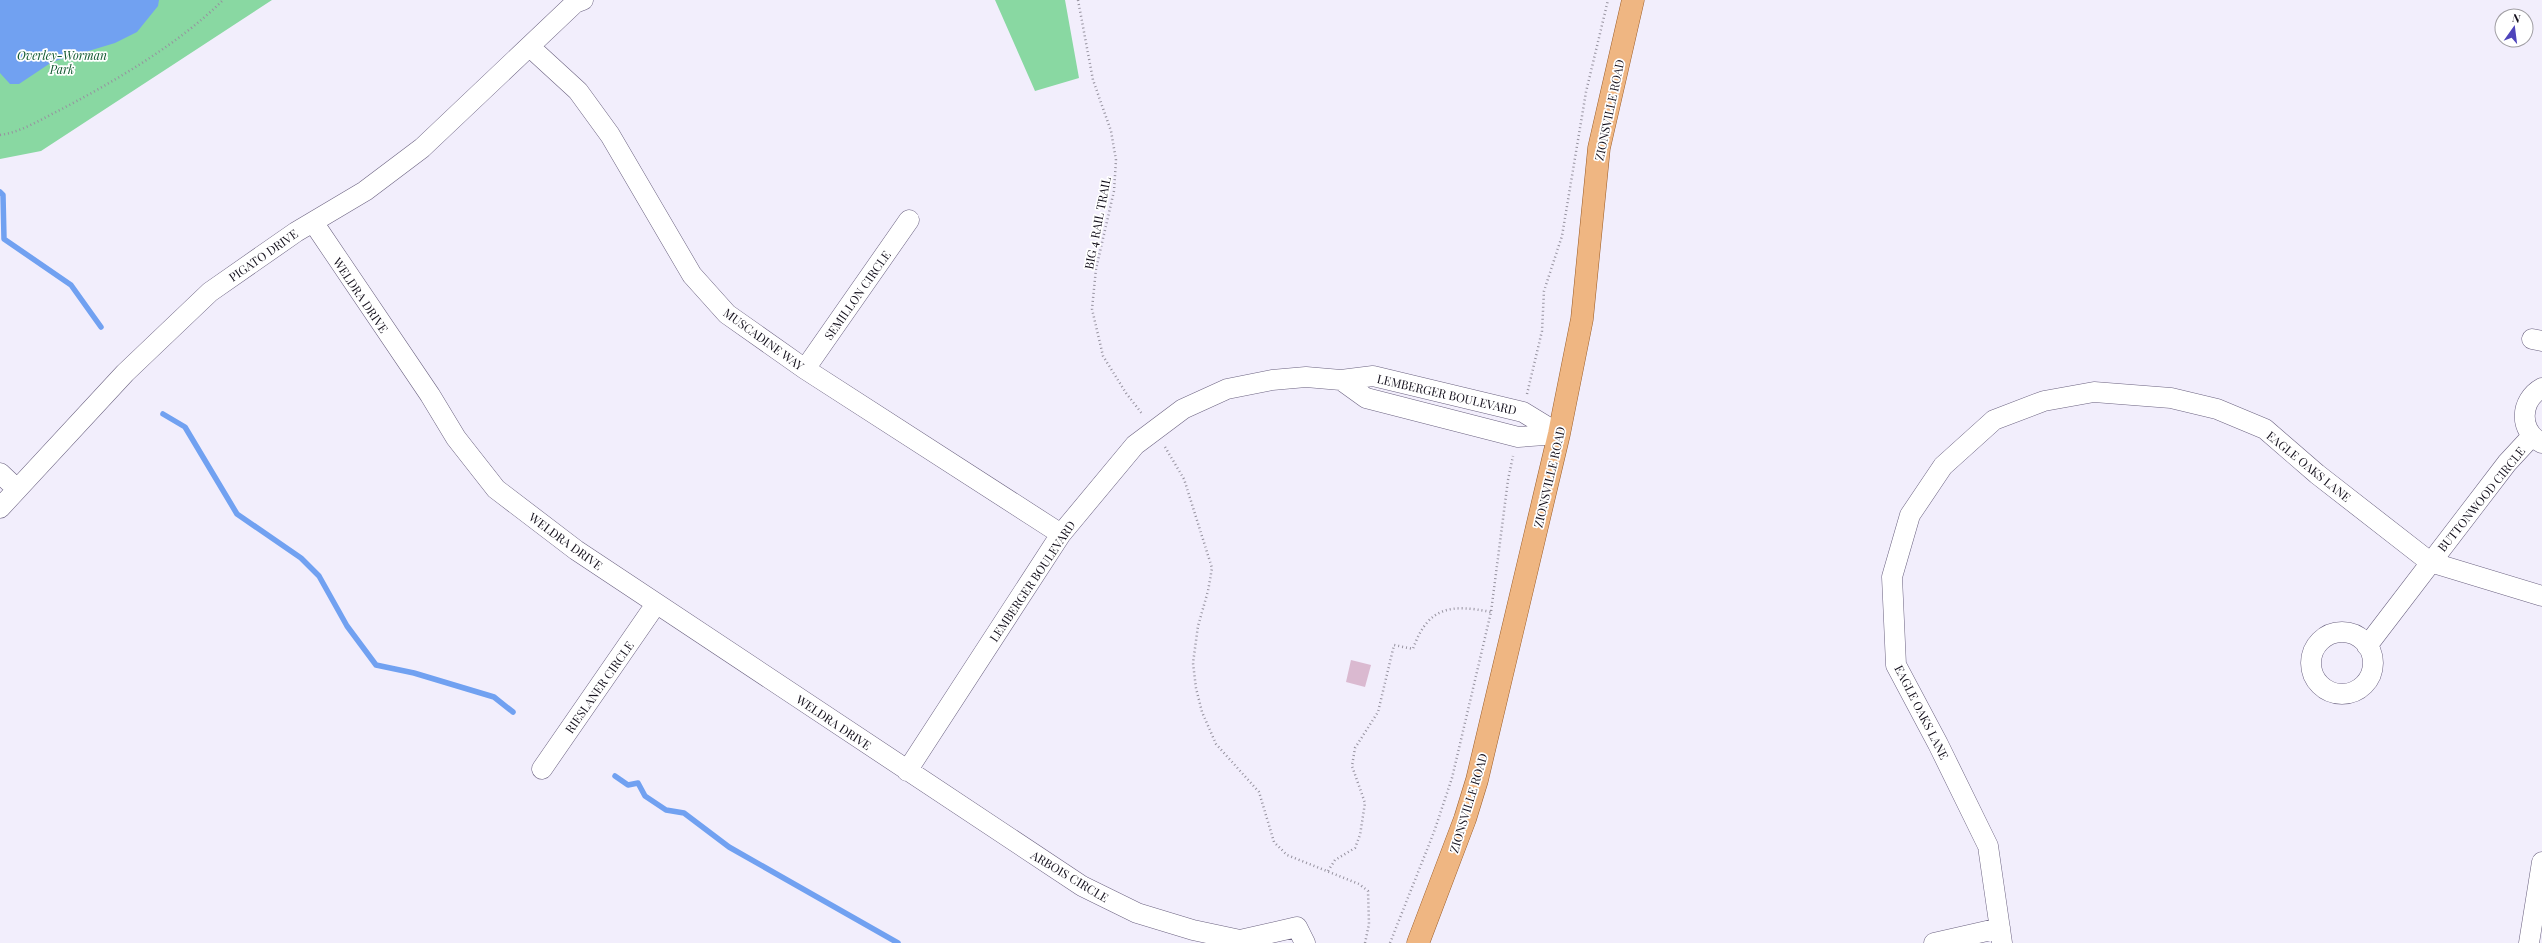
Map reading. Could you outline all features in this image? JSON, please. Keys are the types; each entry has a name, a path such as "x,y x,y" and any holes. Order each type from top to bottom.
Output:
{"main road":[{"name":"ZIONSVILLE ROAD","path":"1418,943 1465,819 1477,780 1559,434 1582,319 1599,148 1634,0"}],"street":[{"name":"PIGATO DRIVE","path":"0,508 125,373 210,292 313,222 365,191 422,148 575,3 583,0"},
{"name":"MUSCADINE WAY","path":"530,47 578,91 610,135 692,275 727,314 805,369 1061,534"},
{"name":"SEMILLON CIRCLE","path":"805,369 909,220"},
{"name":"WELDRA DRIVE","path":"313,222 430,395 456,438 496,489 576,550 907,770"},
{"name":"LEMBERGER BOULEVARD","path":"907,770 1061,534 1135,445 1183,409 1227,389 1272,380 1306,377 1341,380 1374,376 1523,412 1559,434"},
{"name":"BUTTONWOOD CIRCLE","path":"2367,646 2507,463 2537,439 2526,423 2525,408 2529,399 2542,388"},
{"name":"EAGLE OAKS LANE","path":"2001,935 1988,846 1938,744 1896,664 1892,577 1910,515 1942,466 1994,420 2044,401 2094,392 2171,398 2217,410 2265,429 2430,562 2542,596"},
{"path":"0,473 17,489"},
{"name":"RIESLANER CIRCLE","path":"542,769 656,604"},
{"name":"ARBOIS CIRCLE","path":"907,770 1082,886 1137,913 1193,930 1240,940 1301,935"},
{"path":"2530,943 2542,862"},
{"path":"1934,943 2001,935"}],"path":[{"path":"0,135 22,130 98,90 177,37 223,0"},
{"name":"BIG 4 RAIL TRAIL","path":"1076,0 1080,10 1093,80 1111,131 1116,160 1114,191 1096,269 1092,309 1103,356 1126,393 1144,416"},
{"path":"1529,386 1542,331 1544,291 1562,236 1586,92 1608,0"},
{"path":"1164,445 1184,479 1212,568 1208,590 1198,626 1193,663 1196,688 1202,712 1216,744 1259,792 1274,842 1287,855 1359,884 1368,892 1369,924 1365,943"},
{"path":"1390,943 1446,800 1492,612 1511,465"},
{"path":"1328,871 1335,860 1355,848 1360,835 1365,803 1352,766 1355,748 1378,712 1394,644 1413,648 1424,623 1435,614 1450,608 1465,607 1492,612"}],"green space":[{"name":"Overley-Worman Park","path":"0,0 272,0 41,151 0,159"},
{"path":"995,0 1065,0 1079,78 1035,91"}],"water":[{"path":"0,0 159,0 158,6 137,32 115,43 52,62 19,84 10,84 0,73"}],"building":[{"path":"1351,660 1371,665 1365,687 1346,682"}],"waterway":[{"path":"0,192 3,195 4,239 71,285 101,327"},
{"path":"163,414 185,427 237,514 301,558 319,576 347,626 376,665 414,673 494,697 513,712"},
{"path":"615,776 628,785 638,783 645,796 666,810 684,813 729,847 898,943"}]}
